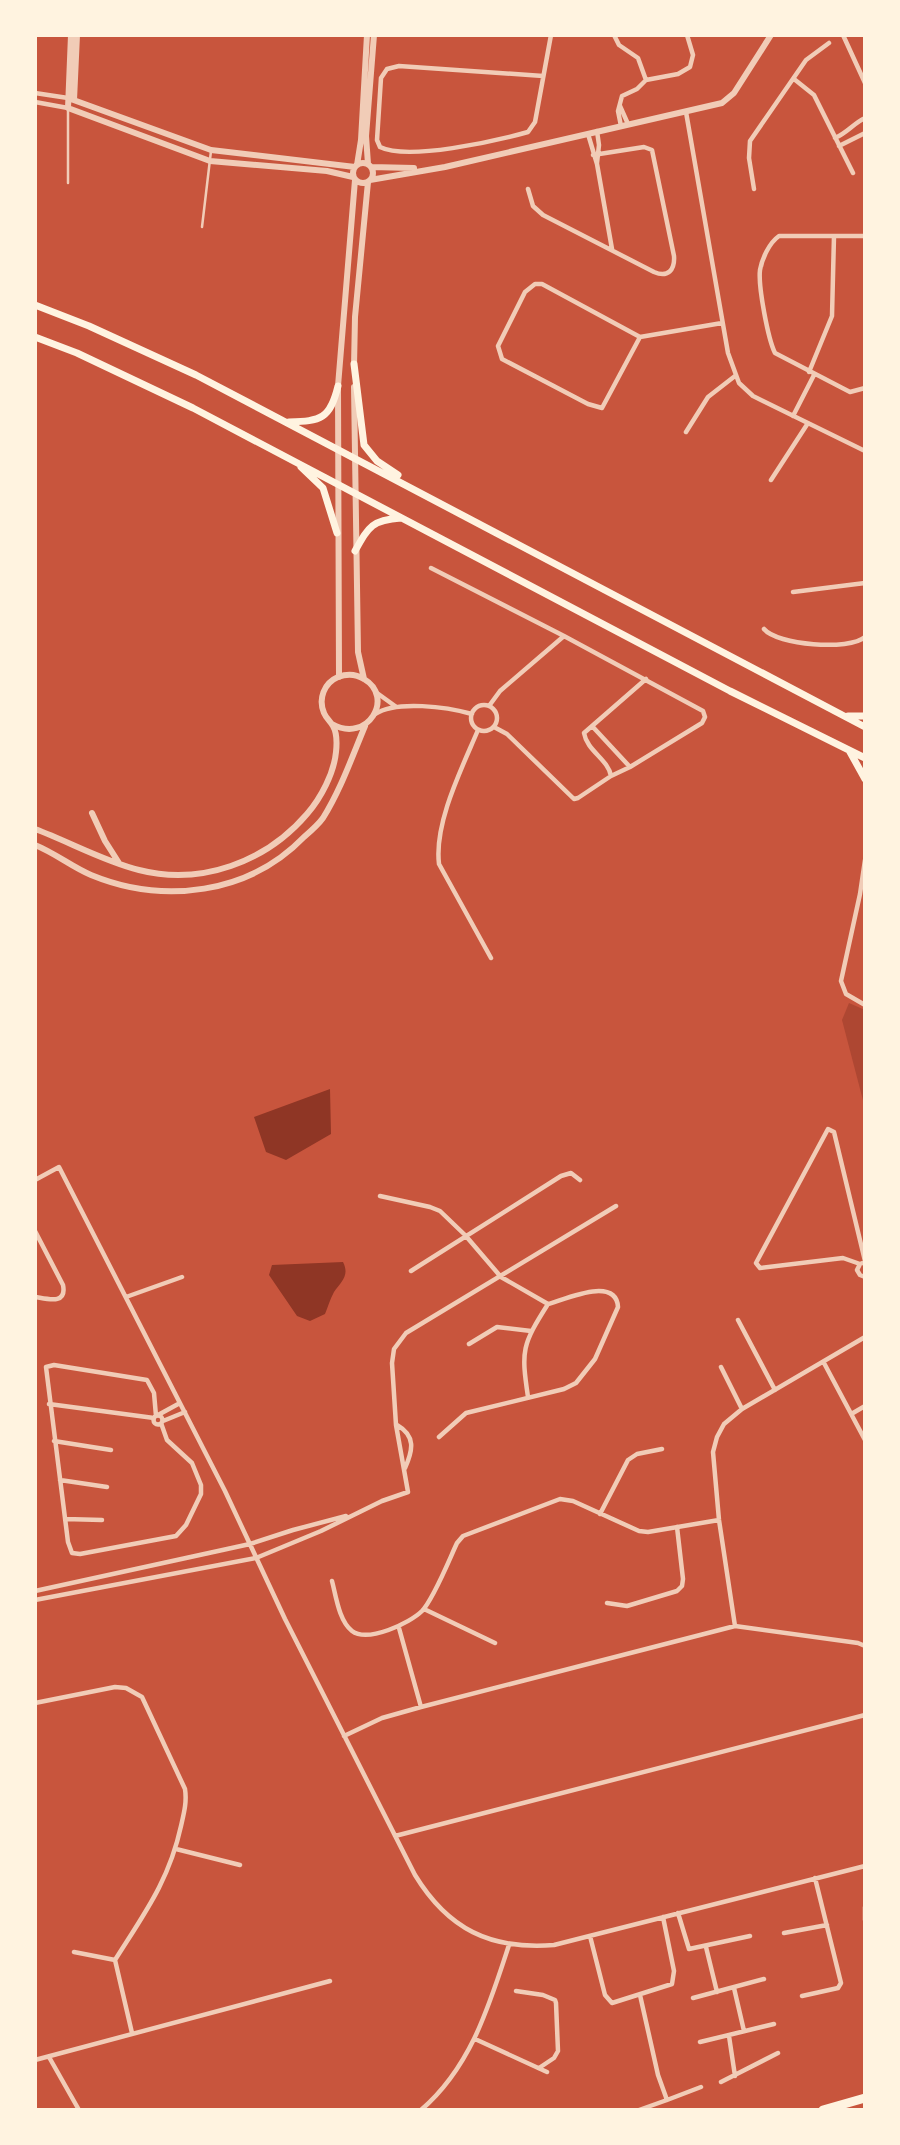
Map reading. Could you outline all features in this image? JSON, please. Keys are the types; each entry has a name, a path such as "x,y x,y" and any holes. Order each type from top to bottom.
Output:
{"highway":[{"path":"823,2110 865,2098"}],"main road":[{"path":"35,305 149,353 288,422 865,727"},
{"path":"35,337 135,379 338,483 706,679 865,758"},
{"path":"354,364 361,436 368,453 387,469 444,504"},
{"path":"288,422 321,418 334,402 338,386"},
{"path":"289,458 324,488 337,533"},
{"path":"355,551 370,526 382,519 402,517"},
{"path":"844,716 865,716"},
{"path":"850,752 865,779"}],"street":[{"path":"71,35 71,98"},
{"path":"70,111 77,35"},
{"path":"338,677 338,386 354,179 361,140 367,35"},
{"path":"374,35 366,136 373,172 369,181 355,317 354,457 358,652 364,678 384,700 396,706 455,709 472,714"},
{"path":"543,76 399,66 387,69 381,78 377,140 380,147 399,152 445,149 528,132 535,122 551,35"},
{"path":"614,35 619,45 638,58 646,80"},
{"path":"625,125 623,109 619,105 622,96 637,89 646,80 678,74 690,67 692,55 687,35"},
{"path":"35,102 70,111 209,161 327,171 360,183 686,112 727,100 771,35"},
{"path":"843,35 865,83"},
{"path":"754,189 749,158 750,141 806,60 829,43"},
{"path":"794,79 814,95 853,173"},
{"path":"35,93 71,98 211,150 356,166 437,168"},
{"path":"686,112 722,323 735,376 748,393 865,451"},
{"path":"835,138 865,118"},
{"path":"597,131 597,164 612,249"},
{"path":"588,133 596,154"},
{"path":"839,146 865,133"},
{"path":"528,189 536,211 659,275 669,273 673,267 674,256 652,150 644,147 596,154"},
{"path":"865,236 779,236 771,244 761,268 760,278 770,342 779,356 850,393 865,388"},
{"path":"793,416 812,374 832,316 834,236"},
{"path":"640,337 604,406 599,408 502,359 498,351 525,292 535,284 542,284 640,337 722,323"},
{"path":"687,432 708,397 735,376"},
{"path":"771,480 808,423"},
{"path":"431,568 646,679 703,711 705,717 702,723 574,800 507,734 494,727"},
{"path":"793,592 865,583"},
{"path":"764,629 773,637 812,644 851,643 861,641 865,637"},
{"path":"489,706 500,691 564,636"},
{"path":"35,829 139,870 181,875 227,868 252,858 292,830 320,796 335,761 337,744 332,724 323,710 322,695 330,682 347,675 364,678"},
{"path":"611,776 610,769 584,737 584,733 646,679"},
{"path":"374,690 377,698 374,715"},
{"path":"35,845 92,875 157,891 182,893 233,883 277,861 321,820 339,789 365,726 374,715 396,706"},
{"path":"479,706 489,706 496,714 497,720 494,727 478,730 472,723 472,714 479,706"},
{"path":"332,724 348,730 365,726"},
{"path":"592,726 630,767"},
{"path":"478,730 440,826 437,848 439,864 491,958"},
{"path":"92,813 119,863"},
{"path":"865,860 841,981 846,994 865,1005"},
{"path":"860,894 865,888"},
{"path":"863,1263 846,1258 760,1268 756,1263 828,1129 834,1132 863,1263 858,1272 865,1277"},
{"path":"35,1180 59,1167 395,1836 419,1882 440,1908 474,1933 509,1945 554,1945 865,1866"},
{"path":"411,1271 561,1175 571,1173 580,1180"},
{"path":"380,1196 434,1208 465,1235 501,1277 548,1304"},
{"path":"35,1600 256,1558 408,1492 396,1425 392,1363 394,1349 399,1340 406,1333 616,1206"},
{"path":"35,1231 64,1292 55,1300 35,1297"},
{"path":"126,1297 183,1277"},
{"path":"439,1437 466,1413 564,1389 581,1378 595,1359 619,1304 613,1294 600,1290 548,1304 531,1331 523,1358 528,1397"},
{"path":"738,1320 775,1390"},
{"path":"470,1344 496,1327 531,1331"},
{"path":"735,1626 719,1520 713,1461 715,1444 724,1424 742,1409 865,1337"},
{"path":"824,1363 865,1440"},
{"path":"161,1422 167,1440 192,1463 201,1485 201,1494 181,1534 74,1554 68,1542 44,1370 49,1365 146,1380 154,1394 156,1423 184,1412"},
{"path":"721,1367 742,1409"},
{"path":"49,1404 156,1416 180,1404"},
{"path":"853,1413 865,1406"},
{"path":"396,1425 410,1437 411,1451 404,1470"},
{"path":"54,1441 111,1450"},
{"path":"600,1514 628,1460 637,1454 662,1449"},
{"path":"60,1480 107,1487"},
{"path":"332,1581 339,1608 352,1631 367,1634 399,1628 424,1609 457,1543 467,1533 560,1499 573,1501 639,1531 719,1520"},
{"path":"35,1591 250,1544 350,1515"},
{"path":"65,1519 102,1520"},
{"path":"607,1602 627,1606 679,1589 683,1579 677,1527"},
{"path":"424,1609 495,1643"},
{"path":"344,1736 383,1718 421,1707 735,1626 865,1646"},
{"path":"399,1628 421,1707"},
{"path":"858,1643 865,1638"},
{"path":"35,1703 115,1687 126,1688 142,1697 185,1789 186,1803 176,1849 162,1885 115,1960 132,2033"},
{"path":"395,1836 865,1715"},
{"path":"176,1849 240,1865"},
{"path":"802,1996 840,1986 841,1980 815,1878"},
{"path":"865,1907 865,1920"},
{"path":"678,1913 687,1947 693,1950 750,1936"},
{"path":"590,1936 607,1998 612,2003 670,1986 674,1981 663,1917"},
{"path":"784,1933 827,1925"},
{"path":"421,2110 439,2095 475,2039 509,1945"},
{"path":"706,1947 717,1992"},
{"path":"74,1952 115,1960"},
{"path":"693,1998 764,1979"},
{"path":"35,2060 330,1981"},
{"path":"734,1988 744,2032"},
{"path":"516,1991 543,1995 556,2003 558,2051 554,2058 540,2068"},
{"path":"640,1995 658,2075 667,2100"},
{"path":"700,2042 774,2024"},
{"path":"730,2036 735,2077"},
{"path":"475,2039 547,2072"},
{"path":"721,2082 778,2053"},
{"path":"49,2057 79,2110"},
{"path":"639,2110 701,2087"}],"lane":[{"path":"68,183 70,111"},
{"path":"202,227 211,150"}],"shaded area":[{"path":"849,1003 865,1010 865,1108 842,1020"},
{"path":"330,1089 331,1134 286,1160 266,1152 254,1117"},
{"path":"343,1262 345,1275 325,1314 310,1321 297,1316 269,1275 272,1265"}]}
